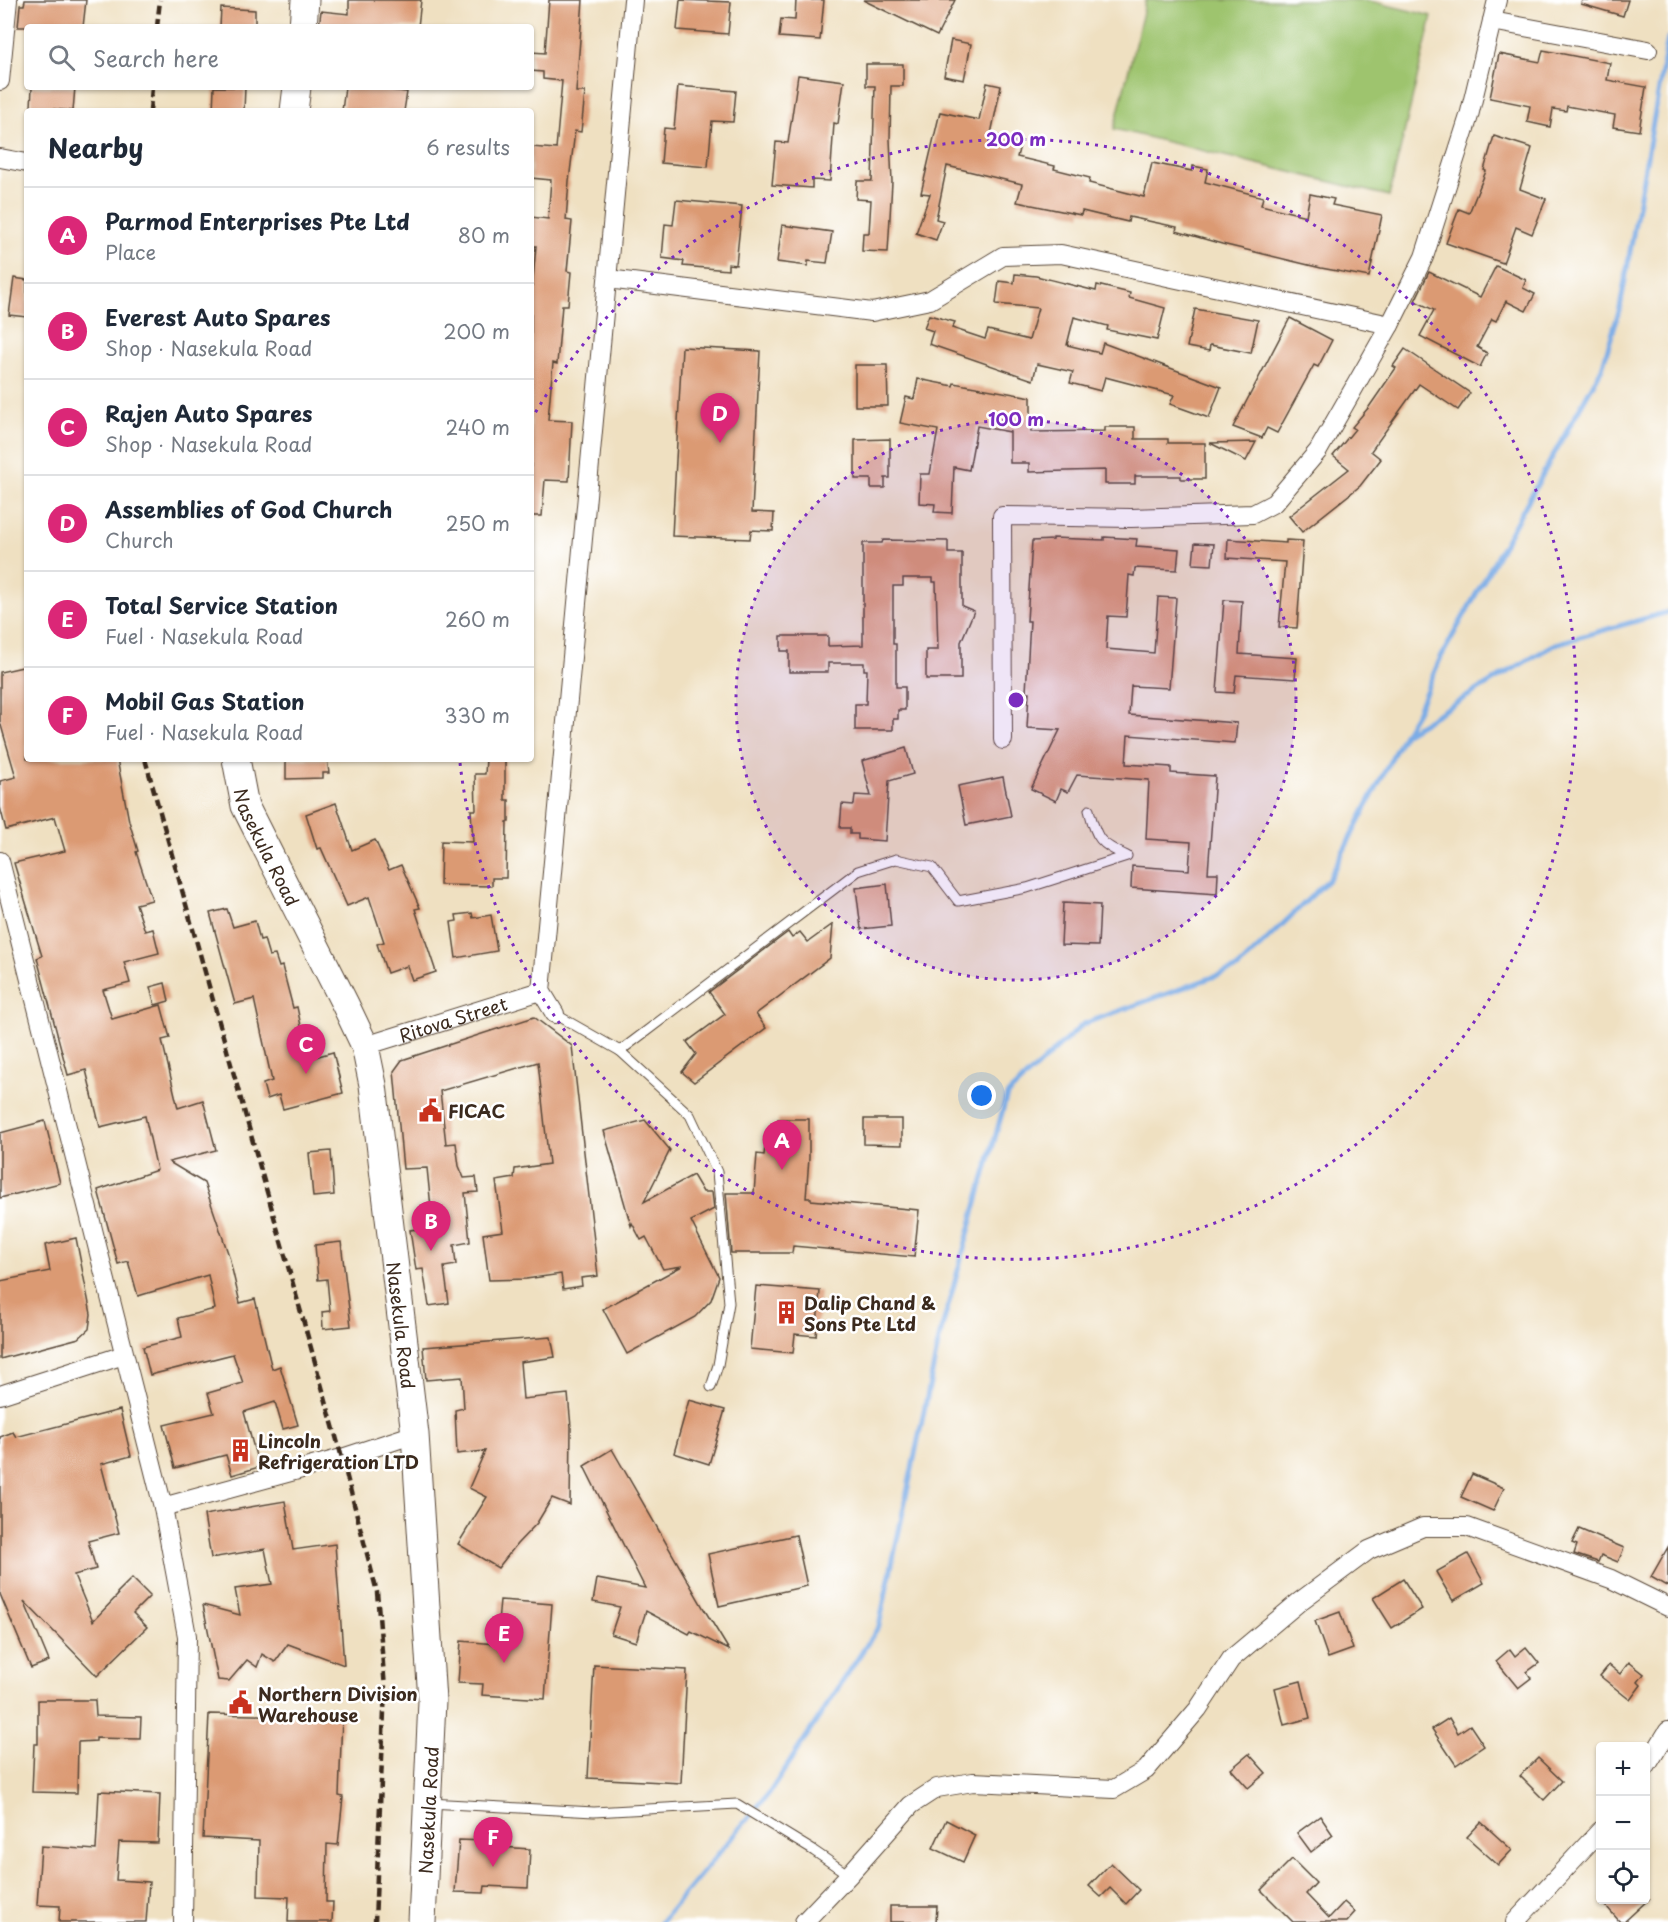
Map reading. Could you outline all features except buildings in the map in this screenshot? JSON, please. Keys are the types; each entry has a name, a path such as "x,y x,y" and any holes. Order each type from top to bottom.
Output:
{"main road":[{"path":"303,24 305,0"},
{"path":"294,108 297,90"},
{"name":"Nasekula Road","path":"237,762 245,806 345,1004 364,1046 372,1085 415,1434 432,1701 422,1922"}],"street":[{"path":"0,81 2,26 8,0"},
{"path":"555,1014 541,990 633,0"},
{"path":"1004,740 1002,516 1131,518 1253,514 1274,503 1318,451 1390,325 1424,257 1469,116 1497,0"},
{"path":"1492,21 1648,51"},
{"path":"0,158 24,162"},
{"path":"608,279 872,312 930,300 1004,256 1061,255 1390,325"},
{"path":"0,861 10,918 163,1507 187,1636 183,1922"},
{"name":"Ritova Street","path":"364,1046 541,990"},
{"path":"0,1395 124,1355"},
{"path":"163,1507 342,1458 415,1434"},
{"path":"804,1922 911,1805 937,1788 973,1782 1114,1789 1146,1770 1198,1709 1231,1659 1299,1602 1369,1550 1423,1527 1467,1527 1611,1578 1668,1606"},
{"path":"1650,1760 1668,1731"},
{"path":"1515,1922 1596,1835"}],"lane":[{"path":"620,1051 858,871 896,859 932,867 958,901 1028,888 1127,856 1112,849 1096,837 1089,810"},
{"path":"555,1014 620,1051 690,1115 717,1172 729,1303 718,1365 711,1387"},
{"path":"429,1803 594,1812 736,1804 849,1875"}],"green space":[{"path":"1146,0 1366,0 1432,16 1389,196 1114,129"}],"waterway":[{"path":"1405,732 1417,712 1441,657 1602,368 1620,308 1668,38"},
{"path":"661,1922 770,1792 879,1626 940,1335 1007,1095 1083,1024 1238,968 1329,879 1404,734 1555,644 1668,612"}],"railway":[{"path":"157,24 160,0"},
{"path":"150,108 152,90"},
{"path":"146,762 342,1458 377,1592 385,1688 375,1922"}],"place":[{"name":"Assemblies of God Church","path":"720,443"},
{"name":"Rajen Auto Spares","path":"306,1074"},
{"name":"FICAC","path":"430,1110"},
{"name":"Parmod Enterprises Pte Ltd","path":"782,1170"},
{"name":"Everest Auto Spares","path":"431,1251"},
{"name":"Dalip Chand & Sons Pte Ltd","path":"786,1312"},
{"name":"Lincoln Refrigeration LTD","path":"240,1450"},
{"name":"Total Service Station","path":"504,1663"},
{"name":"Northern Division Warehouse","path":"240,1703"},
{"name":"Mobil Gas Station","path":"493,1867"}]}
